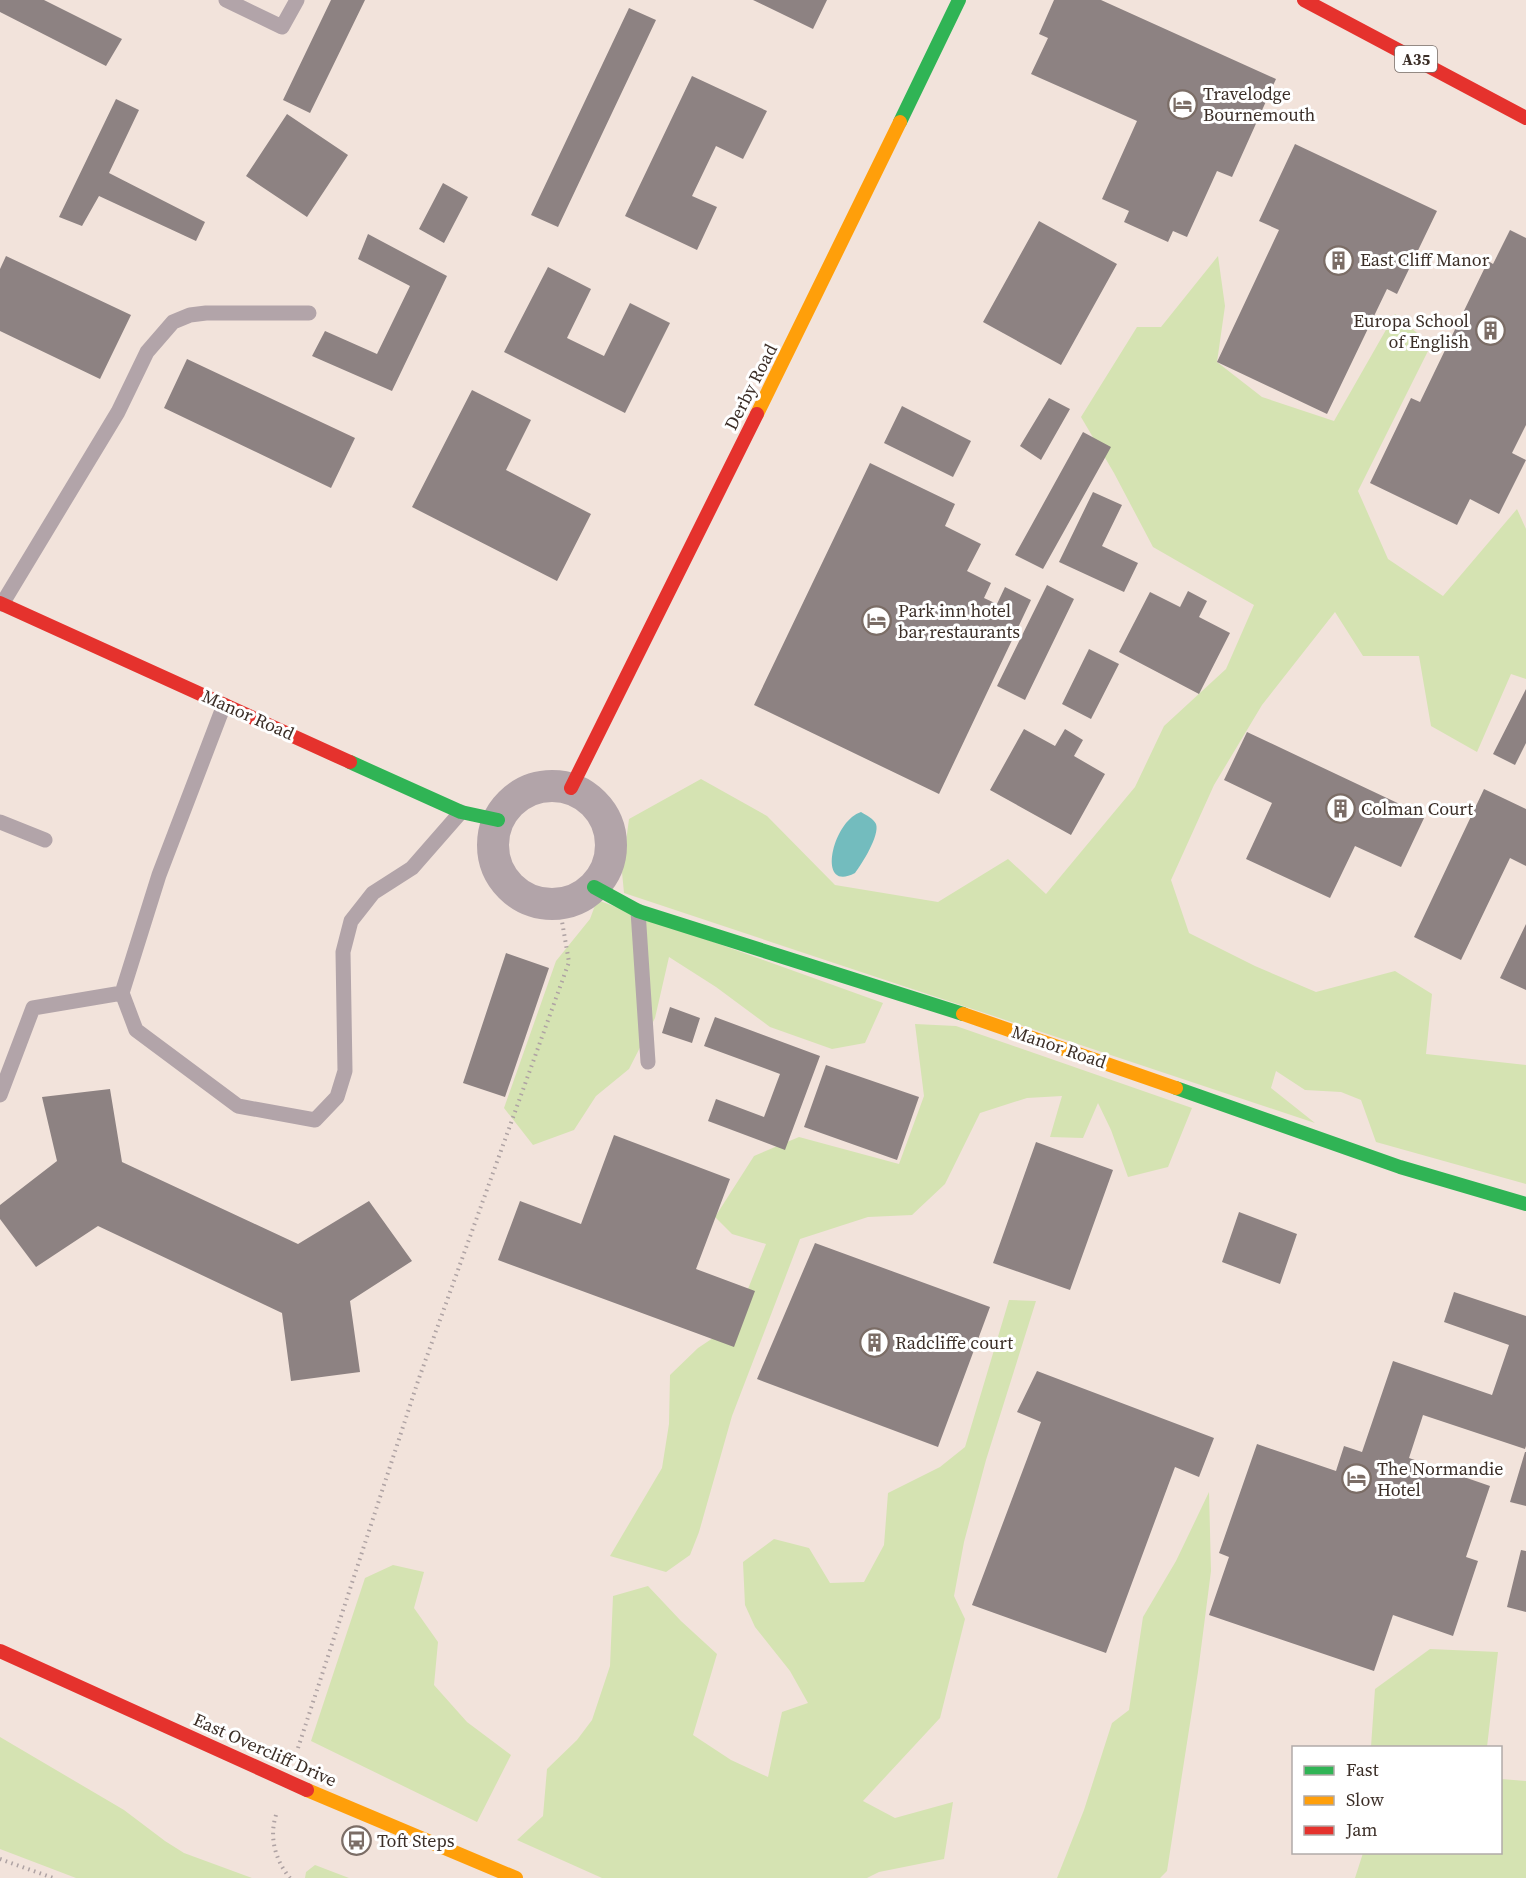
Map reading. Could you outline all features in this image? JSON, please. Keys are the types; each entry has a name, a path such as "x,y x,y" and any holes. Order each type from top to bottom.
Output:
{"street":[{"name":"Derby Road","path":"571,788 824,282 959,0"},
{"name":"A35","path":"1304,0 1526,118"},
{"name":"Manor Road","path":"1,604 461,812 498,820"},
{"path":"554,785 571,788 588,797 602,812 610,831 611,852 606,871 594,887 578,898 559,904 541,903 524,897 510,886 499,872 493,855 492,837 498,820 507,805 520,794 536,787 554,785"},
{"name":"Manor Road","path":"594,887 638,911 882,987 1022,1034 1400,1167 1526,1204"},
{"name":"East Overcliff Drive","path":"0,1652 286,1781 516,1878"}],"lane":[{"path":"226,0 282,27 297,0"},
{"path":"1,604 118,412 147,352 173,322 190,315 206,314 309,314"},
{"path":"224,705 159,875 122,993 136,1030 238,1106 315,1120 337,1097 345,1071 343,952 351,921 373,893 412,868 461,812"},
{"path":"0,822 45,840"},
{"path":"638,911 648,1062"},
{"path":"0,1095 33,1008 122,993"}],"path":[{"path":"290,1878 275,1853 273,1827 286,1781 418,1381 569,962 559,904"},
{"path":"0,1859 52,1878"}],"green space":[{"path":"1218,256 1225,306 1217,362 1262,397 1334,421 1395,314 1431,345 1358,491 1388,559 1443,596 1517,509 1526,529 1526,679 1511,674 1477,752 1431,726 1419,656 1363,656 1335,612 1262,705 1214,785 1171,880 1189,933 1255,966 1316,992 1395,971 1432,994 1426,1054 1526,1065 1526,1184 1376,1142 1361,1100 1341,1092 1305,1090 1276,1071 1271,1088 1315,1123 624,893 622,872 629,819 701,779 767,816 835,885 938,902 1008,859 1046,894 1135,787 1164,726 1226,669 1254,605 1153,547 1081,417 1137,327 1161,327"},
{"path":"597,900 883,1003 865,1043 832,1049 770,1027 716,987 669,957 655,1018 629,1069 596,1096 574,1130 533,1145 504,1108 556,961 590,919"},
{"path":"915,1024 956,1026 1192,1108 1168,1167 1128,1177 1111,1130 1098,1103 1083,1138 1050,1137 1062,1096 1027,1098 980,1113 945,1184 912,1215 868,1217 800,1239 732,1416 699,1532 690,1555 666,1572 610,1556 662,1468 669,1424 670,1375 698,1348 734,1324 766,1244 732,1234 715,1217 754,1156 799,1137 899,1164 924,1096"},
{"path":"1009,1300 1036,1301 986,1460 964,1542 954,1596 965,1619 940,1718 863,1801 895,1818 953,1802 944,1859 879,1872 867,1878 602,1878 517,1840 543,1816 547,1769 577,1740 592,1720 610,1666 613,1596 648,1586 717,1654 693,1735 731,1760 768,1777 782,1712 808,1703 790,1671 755,1627 745,1605 743,1562 774,1539 809,1548 830,1583 864,1582 884,1545 888,1493 940,1467 965,1447"},
{"path":"1209,1492 1211,1571 1167,1871 1160,1878 1057,1878 1084,1810 1112,1723 1129,1710 1143,1617 1176,1561"},
{"path":"393,1565 424,1572 414,1608 438,1642 434,1685 467,1722 511,1755 477,1822 311,1741 365,1578"},
{"path":"1430,1649 1498,1652 1487,1746 1371,1746 1375,1689"},
{"path":"0,1737 124,1810 184,1853 252,1878 76,1878 0,1849"},
{"path":"1502,1779 1526,1781 1526,1878 1355,1878 1363,1854 1502,1854"},
{"path":"315,1865 349,1878 305,1878 306,1872"}],"water":[{"path":"861,812 875,822 877,829 866,856 855,873 843,877 835,874 832,854 842,828 851,818"}],"building":[{"path":"0,0 44,0 122,39 106,66 0,12"},
{"path":"331,0 365,0 310,113 283,100"},
{"path":"753,0 827,0 813,29"},
{"name":"Travelodge Bournemouth","path":"1054,0 1101,0 1276,79 1232,177 1217,171 1187,237 1173,231 1168,242 1124,222 1129,211 1102,199 1137,121 1031,74 1048,38 1039,34"},
{"path":"629,8 656,20 558,227 531,215"},
{"path":"692,76 767,111 743,159 716,146 692,196 717,207 697,250 625,216"},
{"path":"116,99 139,110 109,173 205,222 196,241 99,196 82,226 59,217"},
{"path":"287,114 348,155 307,217 246,176"},
{"name":"East Cliff Manor","path":"1295,144 1437,211 1397,294 1387,289 1327,414 1217,362 1279,230 1259,221"},
{"path":"443,183 468,197 444,243 419,229"},
{"path":"1039,221 1117,264 1061,365 983,322"},
{"name":"Europa School of English","path":"1510,230 1526,238 1526,425 1512,453 1526,460 1499,514 1470,499 1457,525 1370,483 1411,398 1420,402 1488,261 1493,264"},
{"path":"368,234 447,276 392,391 312,356 325,331 377,354 410,286 358,259"},
{"path":"6,256 131,315 100,379 0,331 0,269"},
{"path":"548,267 591,289 567,338 604,356 630,303 670,323 625,413 504,352"},
{"path":"187,359 355,438 331,488 164,408"},
{"path":"472,390 531,420 506,470 591,514 557,581 412,507"},
{"path":"1049,398 1070,409 1041,460 1020,446"},
{"path":"902,406 971,441 953,477 884,443"},
{"path":"1083,432 1111,447 1043,569 1015,555"},
{"path":"870,463 955,504 945,526 981,544 967,571 991,583 984,598 997,604 1005,587 1031,600 939,794 754,705"},
{"path":"1093,492 1122,505 1102,546 1138,563 1124,592 1059,562"},
{"path":"1047,585 1074,599 1025,700 997,686"},
{"path":"1188,591 1207,601 1199,617 1230,633 1199,694 1119,652 1150,592 1180,607"},
{"path":"1089,649 1119,664 1091,719 1062,704"},
{"path":"1526,689 1526,743 1515,765 1493,754"},
{"path":"1024,729 1055,746 1065,729 1083,740 1074,756 1105,774 1071,835 990,790"},
{"name":"Colman Court","path":"1247,732 1425,816 1401,867 1355,846 1330,898 1246,859 1272,803 1224,780"},
{"path":"1484,789 1526,809 1526,866 1510,858 1461,960 1414,937"},
{"path":"1526,924 1526,990 1500,978"},
{"path":"506,953 549,968 505,1097 463,1083"},
{"path":"670,1007 700,1018 692,1043 662,1033"},
{"path":"715,1017 820,1056 785,1150 708,1121 716,1099 764,1117 780,1074 704,1046"},
{"path":"826,1065 919,1097 897,1160 804,1127"},
{"path":"110,1089 122,1162 298,1244 369,1201 412,1261 350,1301 360,1372 291,1381 282,1313 98,1226 36,1267 0,1219 0,1205 57,1161 42,1097"},
{"path":"614,1135 730,1179 696,1269 755,1291 734,1347 498,1260 520,1201 581,1224"},
{"path":"1036,1142 1113,1170 1070,1290 993,1263"},
{"path":"1239,1212 1297,1234 1280,1284 1222,1262"},
{"name":"Radcliffe court","path":"815,1243 990,1307 938,1447 757,1379"},
{"name":"The Normandie Hotel","path":"1454,1292 1526,1316 1526,1446 1525,1449 1423,1415 1409,1458 1490,1486 1466,1557 1478,1561 1453,1636 1393,1615 1374,1671 1209,1615 1229,1557 1219,1553 1257,1444 1336,1471 1344,1446 1362,1452 1393,1361 1492,1395 1509,1345 1444,1322"},
{"path":"1037,1371 1214,1438 1199,1477 1175,1467 1106,1653 972,1605 1041,1422 1017,1412"},
{"path":"1526,1452 1526,1506 1510,1502"},
{"path":"1521,1550 1526,1551 1526,1612 1507,1607"}],"traffic: fast":[{"path":"900,122 959,0"},
{"path":"350,762 461,812 498,820"},
{"path":"594,887 638,911 963,1014"},
{"path":"1176,1088 1400,1167 1526,1204"}],"traffic: slow":[{"path":"757,414 900,122"},
{"path":"963,1014 1176,1088"},
{"path":"307,1790 516,1878"}],"traffic: jam":[{"path":"1304,0 1526,118"},
{"path":"571,788 757,414"},
{"path":"0,603 350,762"},
{"path":"0,1651 307,1790"}],"place":[{"name":"Travelodge Bournemouth","path":"1182,104"},
{"name":"East Cliff Manor","path":"1339,260"},
{"name":"Europa School of English","path":"1490,331"},
{"name":"Park inn hotel bar restaurants","path":"877,621"},
{"name":"Colman Court","path":"1340,809"},
{"name":"Radcliffe court","path":"874,1343"},
{"name":"The Normandie Hotel","path":"1356,1479"},
{"name":"Toft Steps","path":"356,1841"}]}
